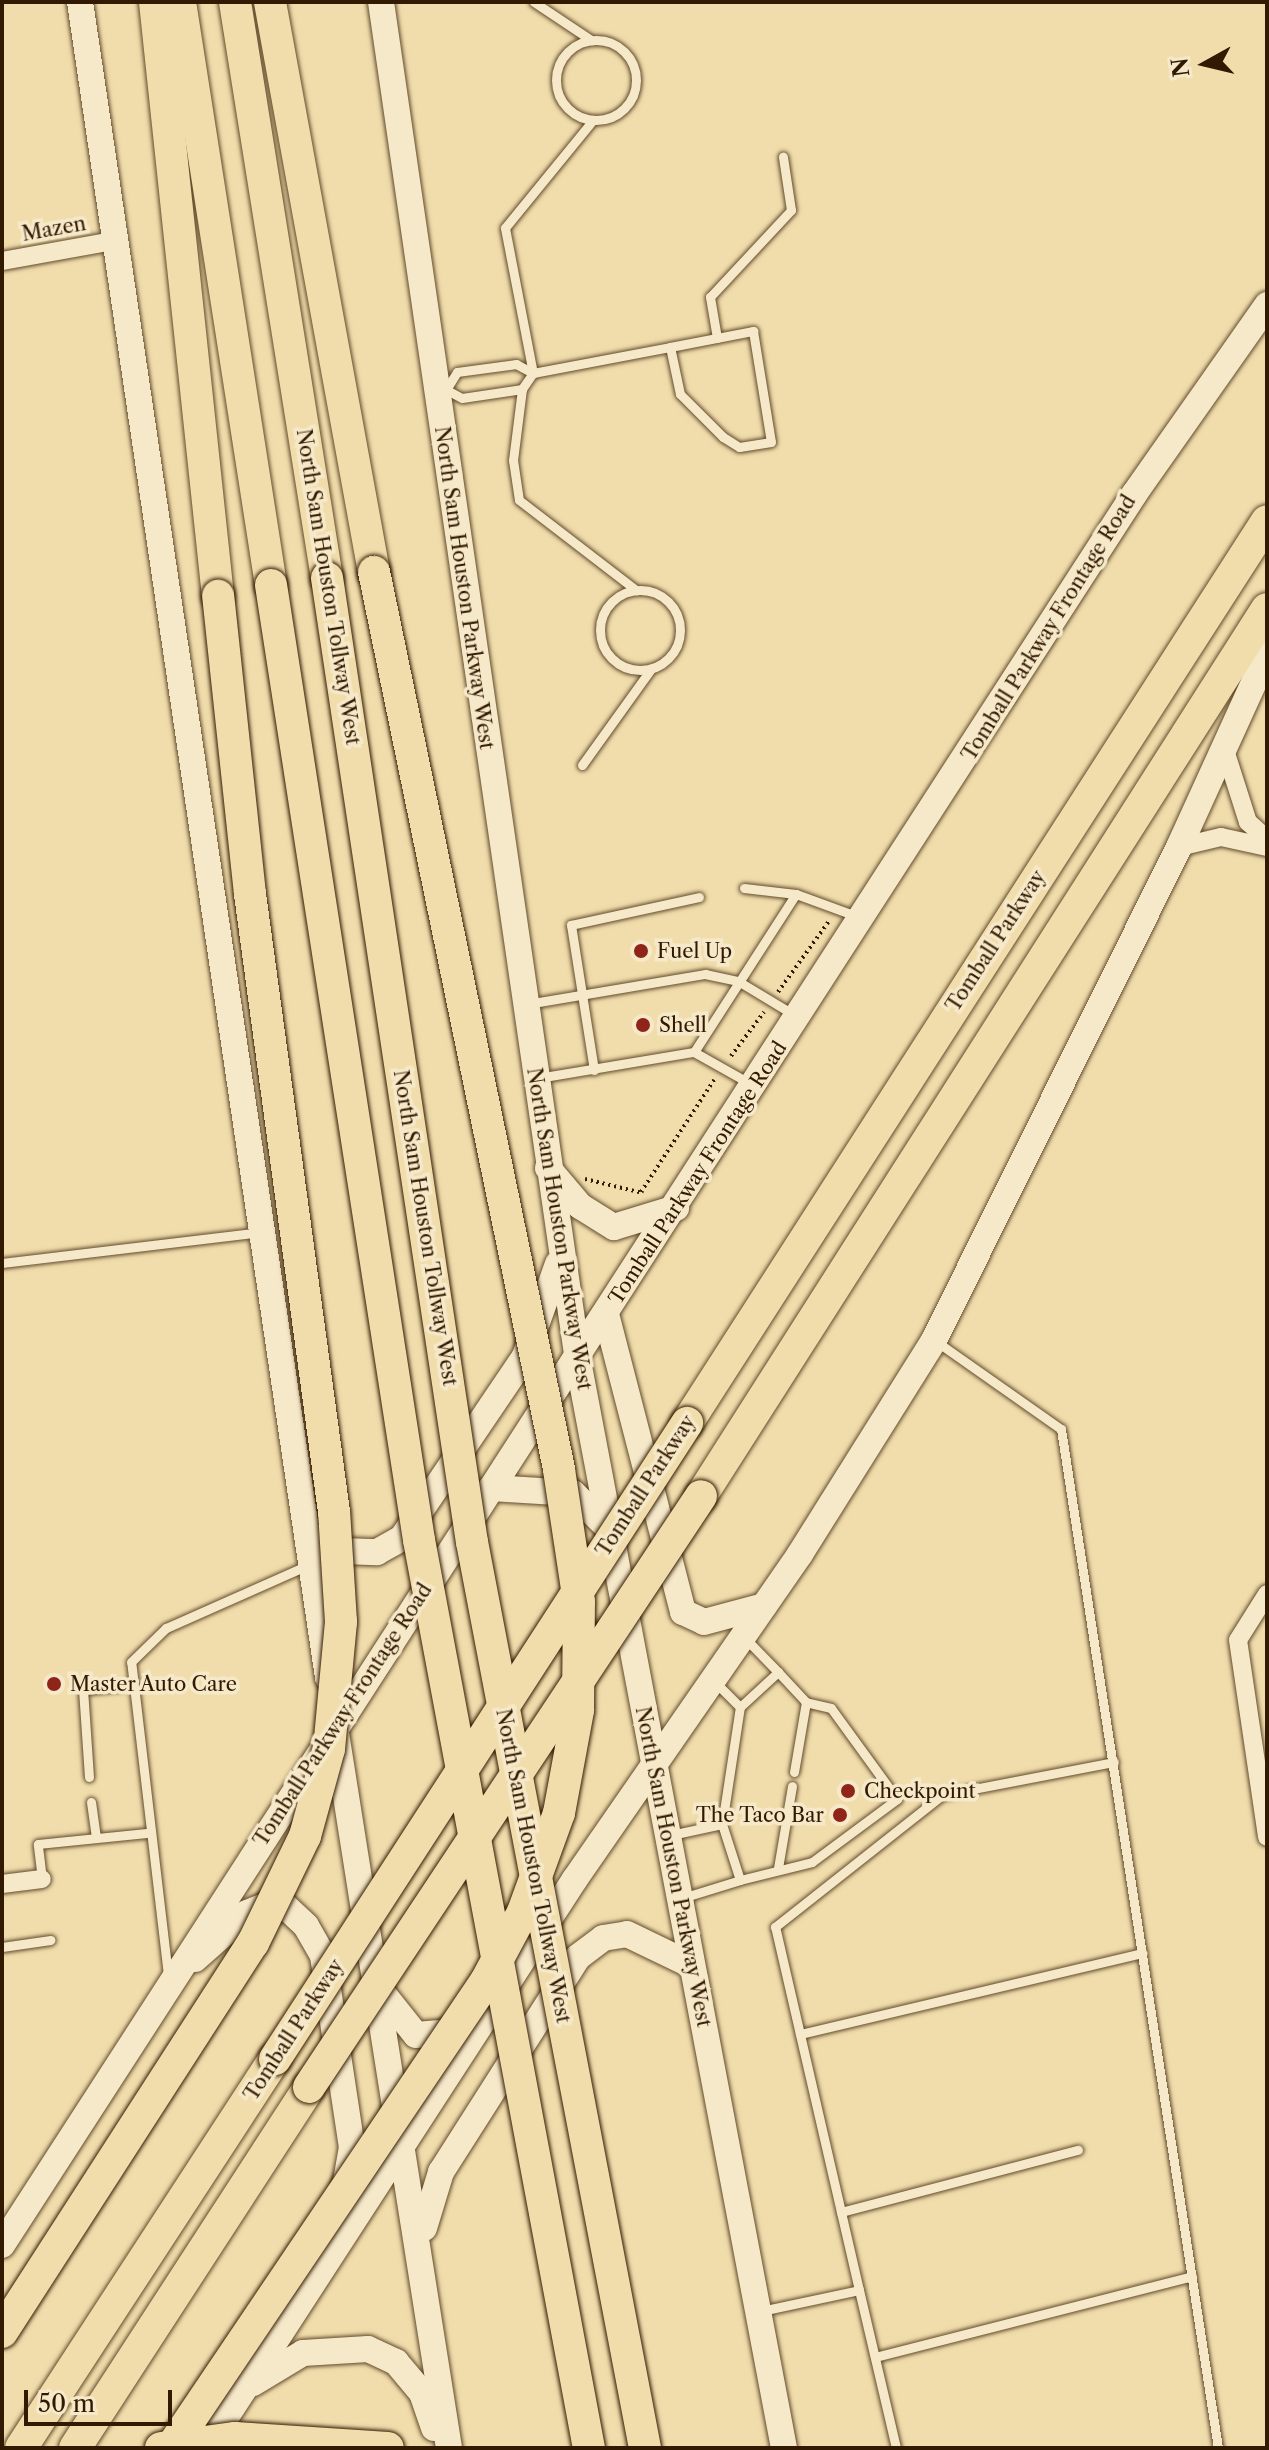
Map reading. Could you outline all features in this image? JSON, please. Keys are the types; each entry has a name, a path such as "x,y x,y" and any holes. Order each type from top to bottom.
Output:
{"highway":[{"path":"2,2332 253,1943 305,1836 329,1749 341,1622 334,1512 250,894 155,2"},
{"path":"180,2 419,1540 589,2448"},
{"name":"North Sam Houston Tollway West","path":"235,2 327,578 472,1542 645,2448"},
{"path":"171,2448 486,1981 523,1912 559,1813 578,1710 579,1602 559,1469 374,572 270,2"},
{"name":"Tomball Parkway","path":"21,2448 687,1423 1267,521"},
{"path":"75,2448 309,2087 701,1496 1267,609"},
{"path":"158,2448 235,2438 388,2448"}],"main road":[{"path":"80,2 302,1509 421,2248 449,2448"},
{"name":"North Sam Houston Parkway West","path":"381,2 441,389 524,1004 578,1361 784,2448"},
{"name":"Tomball Parkway Frontage Road","path":"2,2245 335,1727 578,1361 666,1204 755,1086 798,1017 849,912 1143,479 1267,305"},
{"path":"206,2448 404,2150 493,2009 744,1637 934,1340 1179,847 1257,676 1267,632"},
{"path":"547,1167 580,1206 614,1227 666,1204"},
{"path":"302,1509 319,1536 343,1551 377,1552 402,1538 525,1356 561,1251"},
{"path":"606,1314 683,1612 704,1622 764,1606"},
{"path":"491,1488 573,1493 609,1529"},
{"path":"170,1982 247,1913 267,1905 287,1908 323,1956 352,2147 340,2212 310,2291"},
{"path":"421,2248 441,2172 578,1957 603,1938 627,1934 691,1965"},
{"path":"375,1974 396,2018 416,2035 459,2034 493,2009"},
{"path":"246,2387 303,2353 368,2349 396,2362 422,2393 441,2448"}],"street":[{"name":"Mazen","path":"2,261 113,241"},
{"path":"1224,747 1248,822 1267,839"},
{"path":"1179,847 1221,837 1267,847"},
{"path":"1267,1594 1238,1640 1267,1837"},
{"path":"2,1884 42,1879"}],"lane":[{"path":"534,2 591,40 627,54 636,79 618,113 593,120 505,228 533,373 522,389 513,460 519,500 636,590 661,596 678,616 672,654 651,669 582,765"},
{"path":"591,40 568,51 557,74 570,110 593,120"},
{"path":"717,338 710,297 791,210 783,157"},
{"path":"522,389 462,398 441,389 457,372 516,364 533,373 753,331 771,442 739,447 723,437 680,394 670,347"},
{"path":"636,590 604,612 601,638 625,667 651,669"},
{"path":"744,888 796,894 849,912"},
{"path":"694,1052 796,894"},
{"path":"594,1070 569,930 575,921 699,897"},
{"path":"524,1004 705,974 738,981 798,1017"},
{"path":"535,1079 694,1052 755,1086"},
{"path":"2,1263 261,1232"},
{"path":"934,1340 1061,1429 1218,2448"},
{"path":"170,1982 146,1833 128,1685 131,1662 166,1628 311,1564"},
{"path":"679,1898 793,1863 812,1862 897,1799 831,1708 806,1702 744,1637"},
{"path":"740,1880 722,1824 740,1707 778,1672"},
{"path":"714,1682 740,1707"},
{"path":"89,1777 83,1690 128,1685"},
{"path":"794,1772 806,1702"},
{"path":"896,2448 775,1927 942,1795 1114,1762"},
{"path":"778,1868 792,1786"},
{"path":"91,1802 96,1837"},
{"path":"667,1835 722,1824"},
{"path":"42,1879 38,1844 146,1833"},
{"path":"2,1947 50,1940"},
{"path":"800,2034 1143,1953"},
{"path":"841,2212 1078,2150"},
{"path":"875,2357 1192,2276"},
{"path":"758,2312 859,2290"}],"path":[{"path":"641,1192 722,1068 772,1001 849,912"},
{"path":"581,1180 641,1192 666,1204"}],"place":[{"name":"Fuel Up","path":"641,951"},
{"name":"Shell","path":"643,1025"},
{"name":"Master Auto Care","path":"54,1684"},
{"name":"Checkpoint","path":"848,1791"},
{"name":"The Taco Bar","path":"840,1815"}]}
